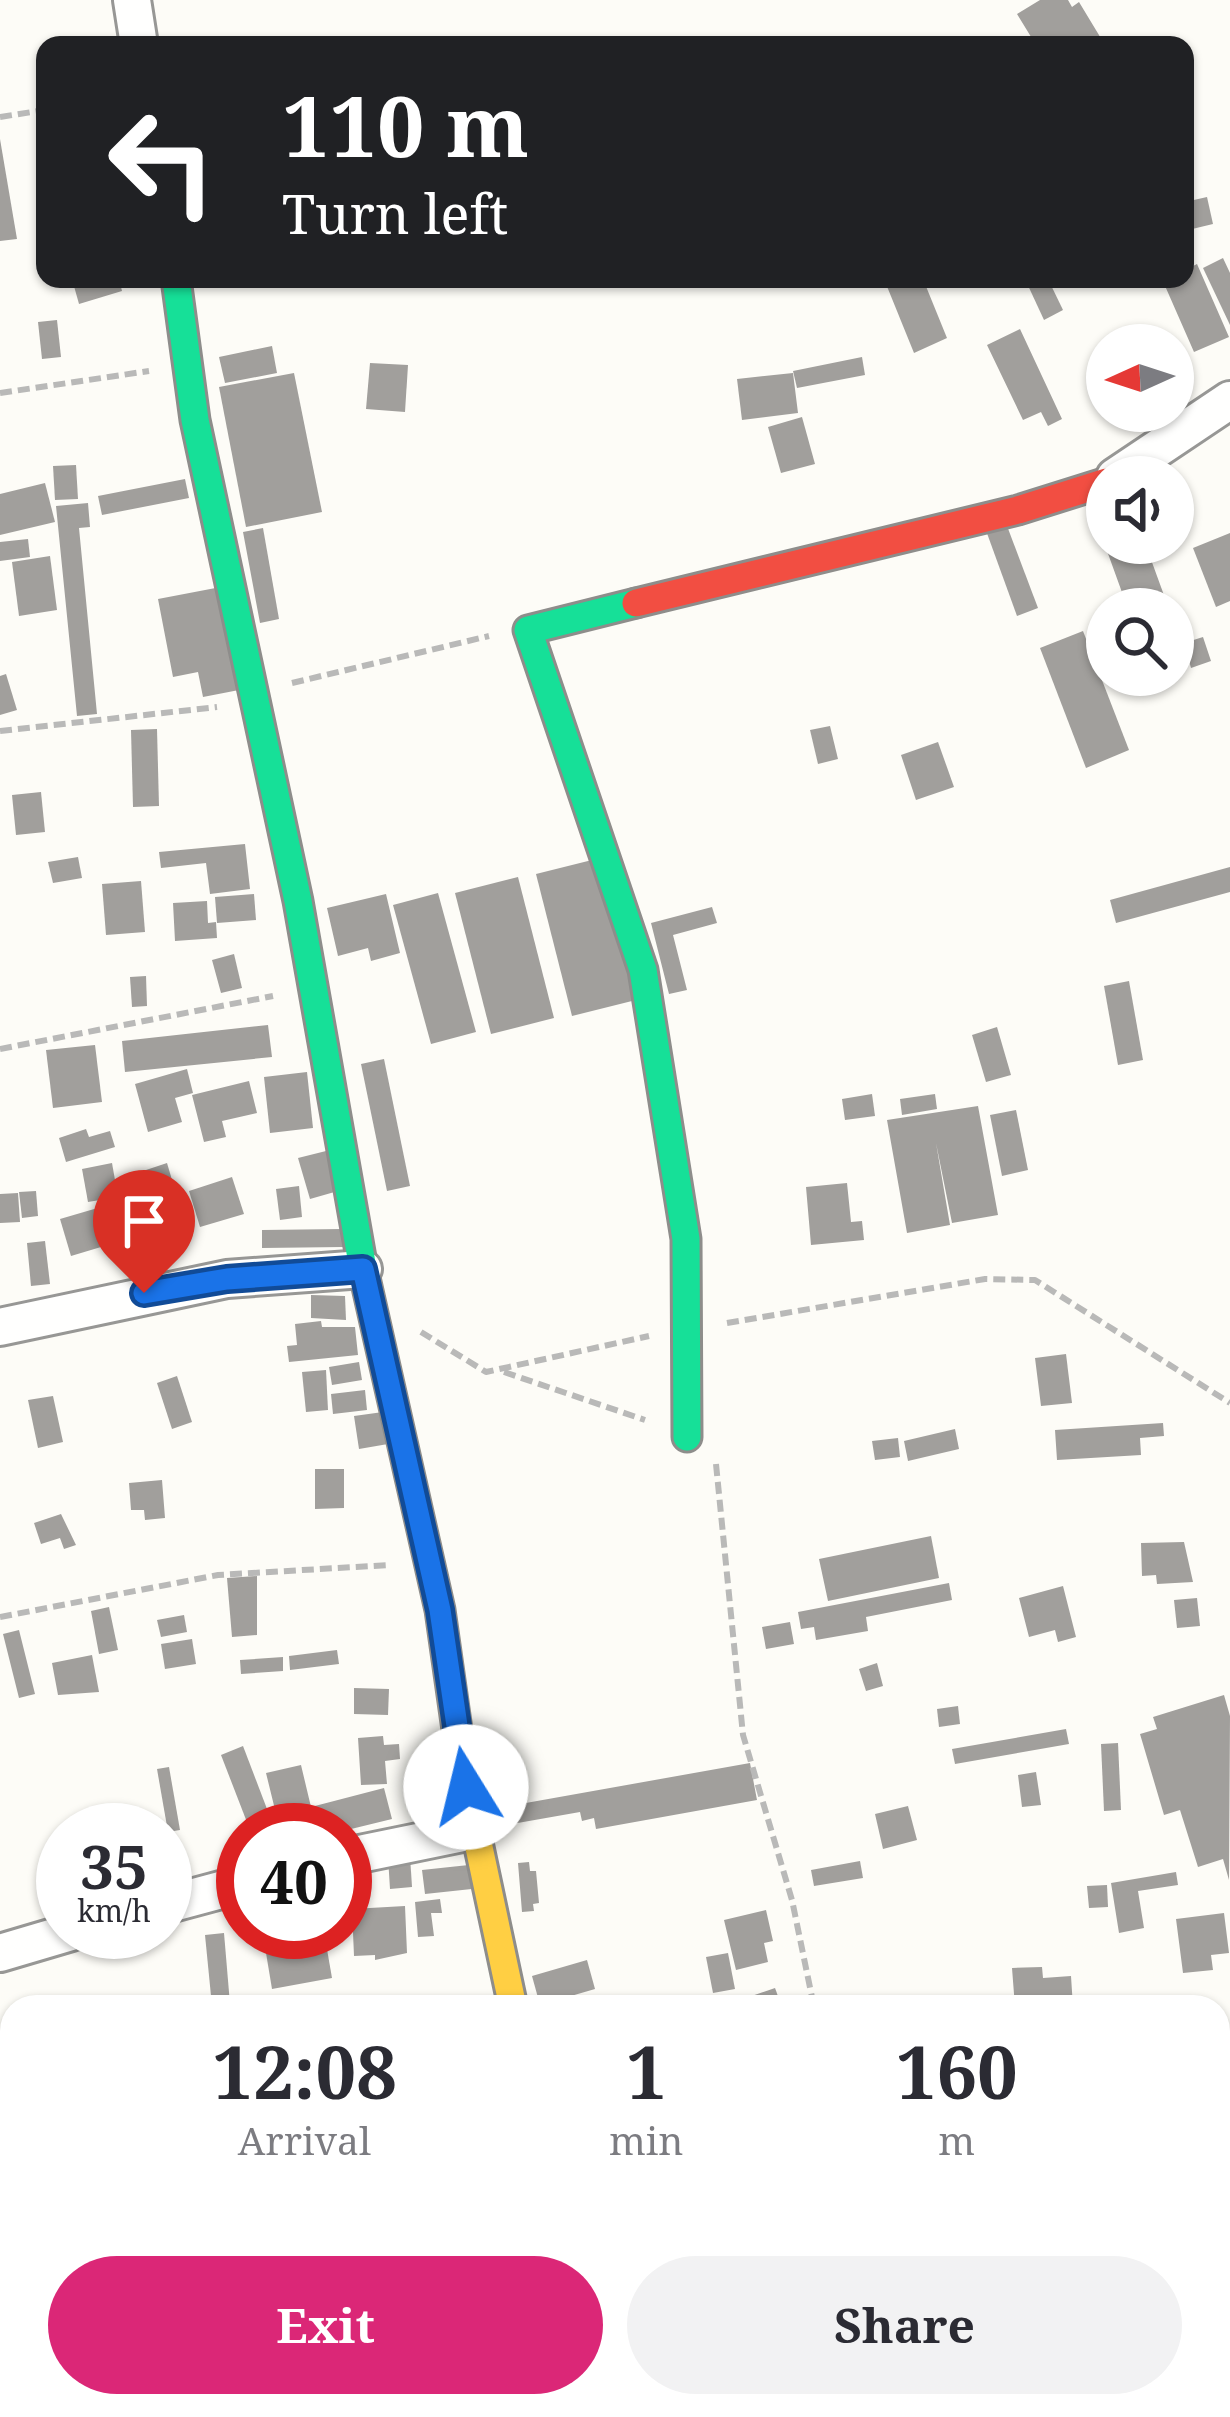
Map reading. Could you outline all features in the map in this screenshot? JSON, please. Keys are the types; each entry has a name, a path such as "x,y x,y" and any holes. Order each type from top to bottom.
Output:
{"street":[{"path":"132,0 138,36"},
{"path":"177,288 188,365 363,1269 428,1563 472,1831 510,1995"},
{"path":"1146,456 1230,400"},
{"path":"687,1437 686,1239 643,970 528,630 1018,510 1086,489"},
{"path":"0,1327 227,1279 363,1269"},
{"path":"372,1851 472,1831"},
{"path":"0,1953 36,1942"}],"path":[{"path":"0,117 36,111"},
{"path":"0,393 188,365"},
{"path":"0,731 255,697 465,639 528,630"},
{"path":"0,1049 312,989"},
{"path":"504,1372 687,1330 985,1280 1035,1280 1230,1403"},
{"path":"417,1329 466,1365 504,1372 687,1437 716,1463 743,1735 792,1900 812,1995"},
{"path":"0,1617 218,1575 428,1563"}],"building":[{"path":"1040,0 1068,0 1072,7 1079,2 1100,36 1030,36 1017,14"},
{"path":"0,139 17,239 0,241"},
{"path":"1207,197 1213,224 1194,229 1194,200"},
{"path":"1223,258 1230,273 1230,325 1203,268"},
{"path":"1197,264 1229,337 1194,352 1194,324 1182,324 1166,288 1194,288"},
{"path":"75,288 121,288 122,291 79,304"},
{"path":"888,288 927,288 947,338 914,353"},
{"path":"1029,288 1052,288 1063,310 1044,320"},
{"path":"57,320 61,357 42,359 38,322"},
{"path":"1020,329 1062,419 1048,426 1041,412 1023,420 987,345"},
{"path":"272,346 277,373 225,383 219,357"},
{"path":"862,357 865,375 797,388 793,371"},
{"path":"370,363 408,365 405,412 366,409"},
{"path":"294,373 322,512 246,527 219,387"},
{"path":"793,373 798,413 742,420 737,379"},
{"path":"802,417 815,464 781,473 768,427"},
{"path":"76,465 78,499 55,500 53,466"},
{"path":"185,479 189,498 102,515 98,496"},
{"path":"45,483 55,522 0,535 0,494"},
{"path":"88,503 90,527 79,528 97,714 77,716 56,506"},
{"path":"1004,518 1038,608 1017,616 984,525"},
{"path":"263,528 279,619 260,623 243,532"},
{"path":"1230,533 1230,601 1216,607 1194,548"},
{"path":"28,539 30,557 0,561 0,542"},
{"path":"50,556 57,610 19,616 12,562"},
{"path":"1112,564 1153,564 1161,588 1120,588"},
{"path":"226,586 239,690 203,697 198,672 173,677 158,599"},
{"path":"1083,631 1086,696 1108,696 1129,750 1086,768 1040,648"},
{"path":"1203,637 1211,661 1194,667 1194,640"},
{"path":"6,674 17,710 0,715 0,676"},
{"path":"830,726 838,759 818,764 810,730"},
{"path":"157,729 159,806 133,807 131,730"},
{"path":"938,742 954,787 916,800 901,755"},
{"path":"41,792 45,832 16,835 12,795"},
{"path":"245,844 250,889 210,894 206,863 161,868 159,852"},
{"path":"78,857 82,878 53,883 48,862"},
{"path":"600,858 636,1000 572,1016 536,874"},
{"path":"1230,867 1230,892 1116,923 1110,900"},
{"path":"518,877 554,1018 491,1034 455,893"},
{"path":"141,881 145,932 106,935 102,884"},
{"path":"438,893 476,1032 431,1044 393,905"},
{"path":"254,894 256,920 217,923 215,897"},
{"path":"386,894 400,953 371,961 368,948 338,956 327,908"},
{"path":"207,901 208,923 216,922 217,938 175,941 173,903"},
{"path":"712,907 717,923 673,935 687,990 669,994 651,923"},
{"path":"234,954 242,988 221,993 212,960"},
{"path":"146,976 147,1006 132,1007 130,977"},
{"path":"1129,981 1143,1060 1118,1065 1104,986"},
{"path":"268,1025 272,1057 125,1072 122,1041"},
{"path":"997,1027 1011,1075 986,1082 972,1035"},
{"path":"95,1045 102,1102 53,1108 46,1050"},
{"path":"384,1059 410,1186 387,1191 361,1064"},
{"path":"187,1069 193,1093 175,1098 182,1122 148,1132 135,1084"},
{"path":"307,1072 313,1128 270,1133 264,1077"},
{"path":"249,1081 257,1113 222,1121 226,1137 204,1142 192,1095"},
{"path":"872,1094 875,1116 845,1120 842,1099"},
{"path":"935,1094 937,1109 902,1115 900,1099"},
{"path":"978,1106 998,1215 952,1223 936,1143 950,1225 907,1233 887,1120"},
{"path":"1016,1110 1028,1170 1002,1176 990,1115"},
{"path":"86,1129 89,1137 110,1131 115,1147 66,1162 59,1138"},
{"path":"334,1149 345,1189 310,1199 298,1158"},
{"path":"112,1163 118,1197 88,1202 82,1169"},
{"path":"167,1163 175,1190 140,1202 131,1175"},
{"path":"232,1177 244,1214 200,1227 189,1191"},
{"path":"847,1183 851,1222 862,1221 864,1240 811,1245 806,1187"},
{"path":"299,1186 302,1217 280,1220 276,1189"},
{"path":"36,1191 38,1216 22,1218 19,1192"},
{"path":"18,1193 20,1222 0,1223 0,1194"},
{"path":"173,1203 182,1234 168,1239 171,1249 150,1255 147,1245 137,1248 128,1217"},
{"path":"101,1207 111,1244 71,1256 60,1219"},
{"path":"343,1229 343,1247 262,1248 262,1230"},
{"path":"45,1241 50,1284 31,1286 27,1243"},
{"path":"311,1295 345,1296 346,1320 311,1318"},
{"path":"321,1321 322,1327 355,1327 358,1355 289,1362 287,1346 297,1345 295,1324"},
{"path":"1066,1354 1072,1403 1041,1406 1035,1358"},
{"path":"359,1362 362,1380 332,1385 329,1367"},
{"path":"326,1370 328,1410 306,1412 302,1372"},
{"path":"177,1376 192,1422 172,1429 157,1383"},
{"path":"365,1390 367,1410 333,1414 331,1394"},
{"path":"53,1396 63,1442 38,1448 28,1400"},
{"path":"383,1412 388,1444 359,1449 354,1416"},
{"path":"1163,1423 1164,1436 1140,1438 1141,1455 1057,1460 1055,1430"},
{"path":"955,1429 959,1449 908,1461 904,1441"},
{"path":"898,1438 900,1457 875,1460 872,1441"},
{"path":"315,1469 344,1469 344,1508 315,1509"},
{"path":"162,1480 165,1518 145,1520 144,1510 131,1510 129,1483"},
{"path":"61,1514 76,1545 64,1549 60,1538 41,1544 34,1523"},
{"path":"931,1536 939,1578 828,1601 819,1559"},
{"path":"1184,1542 1193,1582 1157,1584 1156,1575 1142,1576 1141,1543"},
{"path":"257,1576 257,1635 232,1637 227,1578"},
{"path":"949,1583 952,1600 866,1617 868,1631 816,1640 814,1627 801,1629 798,1612"},
{"path":"1063,1586 1076,1637 1058,1642 1055,1630 1029,1637 1019,1598"},
{"path":"1197,1598 1200,1626 1177,1628 1174,1600"},
{"path":"109,1607 118,1650 99,1654 91,1611"},
{"path":"184,1615 187,1632 161,1637 157,1620"},
{"path":"790,1622 794,1644 766,1649 762,1627"},
{"path":"19,1630 35,1694 19,1698 3,1634"},
{"path":"192,1639 196,1664 165,1669 161,1644"},
{"path":"337,1650 339,1664 290,1670 289,1656"},
{"path":"92,1655 99,1692 58,1695 52,1663"},
{"path":"283,1657 283,1671 241,1674 240,1660"},
{"path":"877,1663 883,1686 866,1691 859,1669"},
{"path":"354,1688 389,1689 388,1715 354,1714"},
{"path":"1224,1695 1230,1716 1229,1880 1223,1859 1198,1867 1180,1810 1164,1815 1140,1734 1157,1729 1153,1717"},
{"path":"958,1706 960,1724 939,1727 937,1709"},
{"path":"1066,1729 1069,1744 955,1764 952,1749"},
{"path":"383,1736 384,1745 399,1744 400,1759 385,1761 387,1784 361,1785 358,1738"},
{"path":"1118,1743 1121,1810 1104,1811 1101,1744"},
{"path":"243,1746 265,1803 240,1803 221,1755"},
{"path":"750,1763 757,1800 596,1829 594,1818 582,1821 580,1812 512,1824 509,1806"},
{"path":"301,1765 310,1803 273,1803 266,1773"},
{"path":"169,1767 175,1803 163,1803 157,1769"},
{"path":"1036,1772 1041,1805 1022,1807 1018,1775"},
{"path":"384,1788 392,1819 372,1824 372,1803 326,1803"},
{"path":"908,1806 917,1840 883,1849 875,1814"},
{"path":"410,1856 412,1887 390,1889 388,1857"},
{"path":"860,1861 863,1878 814,1886 811,1870"},
{"path":"529,1862 530,1871 536,1871 539,1903 533,1904 534,1911 522,1912 518,1863"},
{"path":"478,1864 481,1888 425,1894 422,1870"},
{"path":"1176,1872 1178,1885 1138,1891 1144,1928 1119,1933 1111,1883"},
{"path":"1107,1885 1108,1907 1089,1908 1087,1886"},
{"path":"440,1899 442,1913 431,1913 434,1936 418,1937 415,1902"},
{"path":"405,1906 407,1953 375,1960 372,1908"},
{"path":"766,1910 773,1941 764,1943 768,1962 736,1970 724,1920"},
{"path":"1224,1913 1229,1953 1211,1955 1213,1970 1183,1973 1176,1919"},
{"path":"216,1934 216,1959 226,1959 229,1995 211,1995 205,1935"},
{"path":"728,1953 735,1989 713,1993 706,1957"},
{"path":"267,1959 329,1959 332,1978 272,1989"},
{"path":"587,1960 595,1989 574,1995 537,1995 532,1976"},
{"path":"1042,1967 1043,1978 1071,1976 1072,1995 1014,1995 1012,1968"}],"traffic: fast":[{"path":"177,288 195,420 298,901 363,1269 440,1610 463,1772"},
{"path":"636,603 528,630 643,970 686,1239 687,1437"}],"traffic: slow":[{"path":"463,1772 510,1995"}],"traffic: jam":[{"path":"636,603 1018,510 1086,489"}],"route":[{"path":"144,1293 227,1279 363,1269 440,1610 466,1787"}]}
